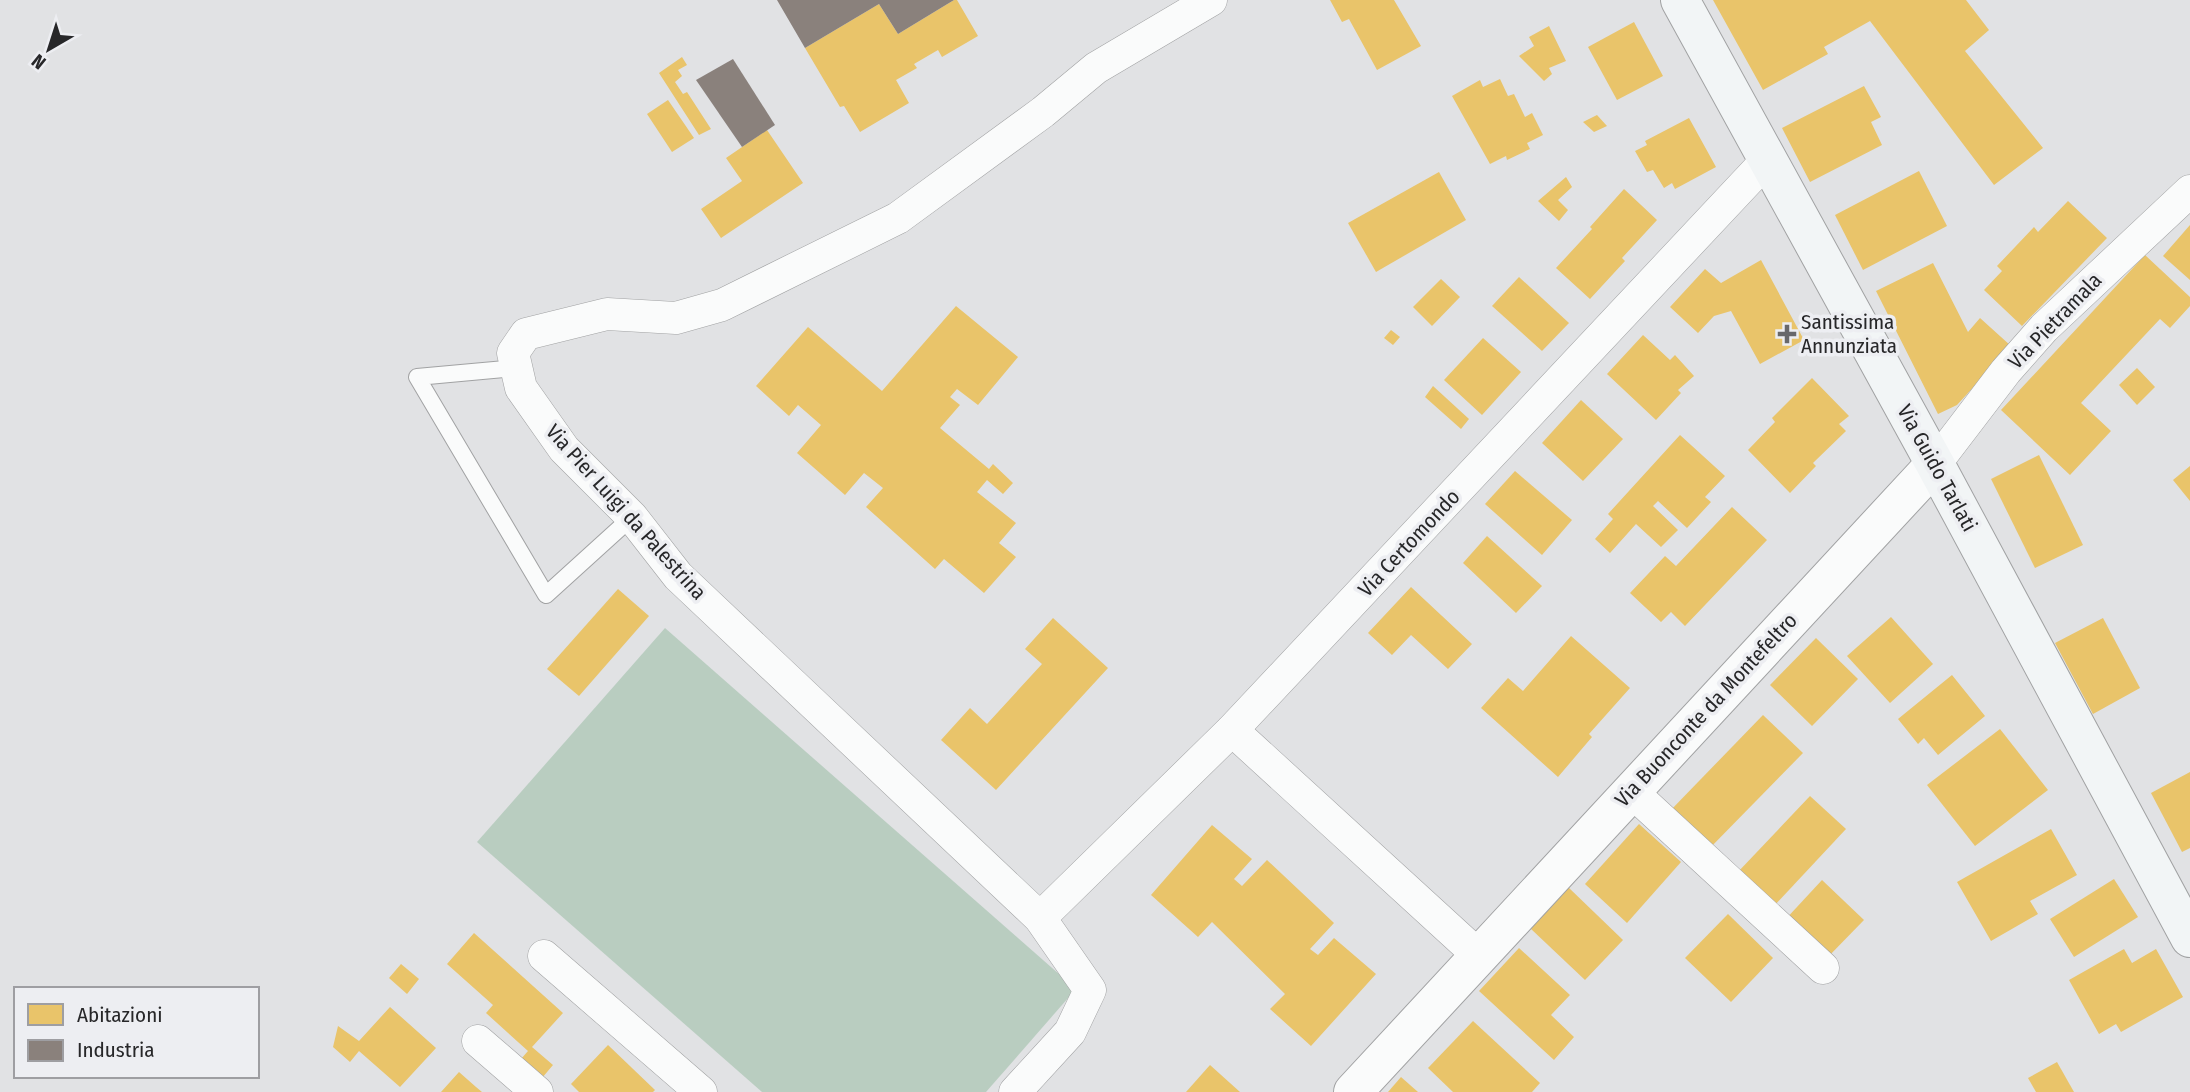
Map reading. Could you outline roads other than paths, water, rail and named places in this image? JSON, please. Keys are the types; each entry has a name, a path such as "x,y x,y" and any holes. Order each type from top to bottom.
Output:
{"main road":[{"name":"Via Guido Tarlati","path":"1680,0 1935,464 2190,938"}],"street":[{"path":"516,368 513,353 526,334 607,314 676,318 722,305 898,218 1043,112 1096,68 1211,0"},
{"name":"Via Certomondo","path":"1040,918 1232,730 1768,159"},
{"name":"Via Pietramala","path":"1935,464 2006,372 2044,328 2190,191"},
{"name":"Via Pier Luigi da Palestrina","path":"516,368 521,388 564,449 632,517 678,576 1040,918 1090,990 1070,1032 1015,1092"},
{"name":"Via Buonconte da Montefeltro","path":"1353,1092 1935,464"},
{"path":"1232,730 1478,955"},
{"path":"1631,791 1823,968"},
{"path":"544,956 701,1092"},
{"path":"478,1041 537,1092"}],"lane":[{"path":"516,368 417,377 546,595 632,517"}],"place":[{"name":"Santissima Annunziata","path":"1787,334"}]}
